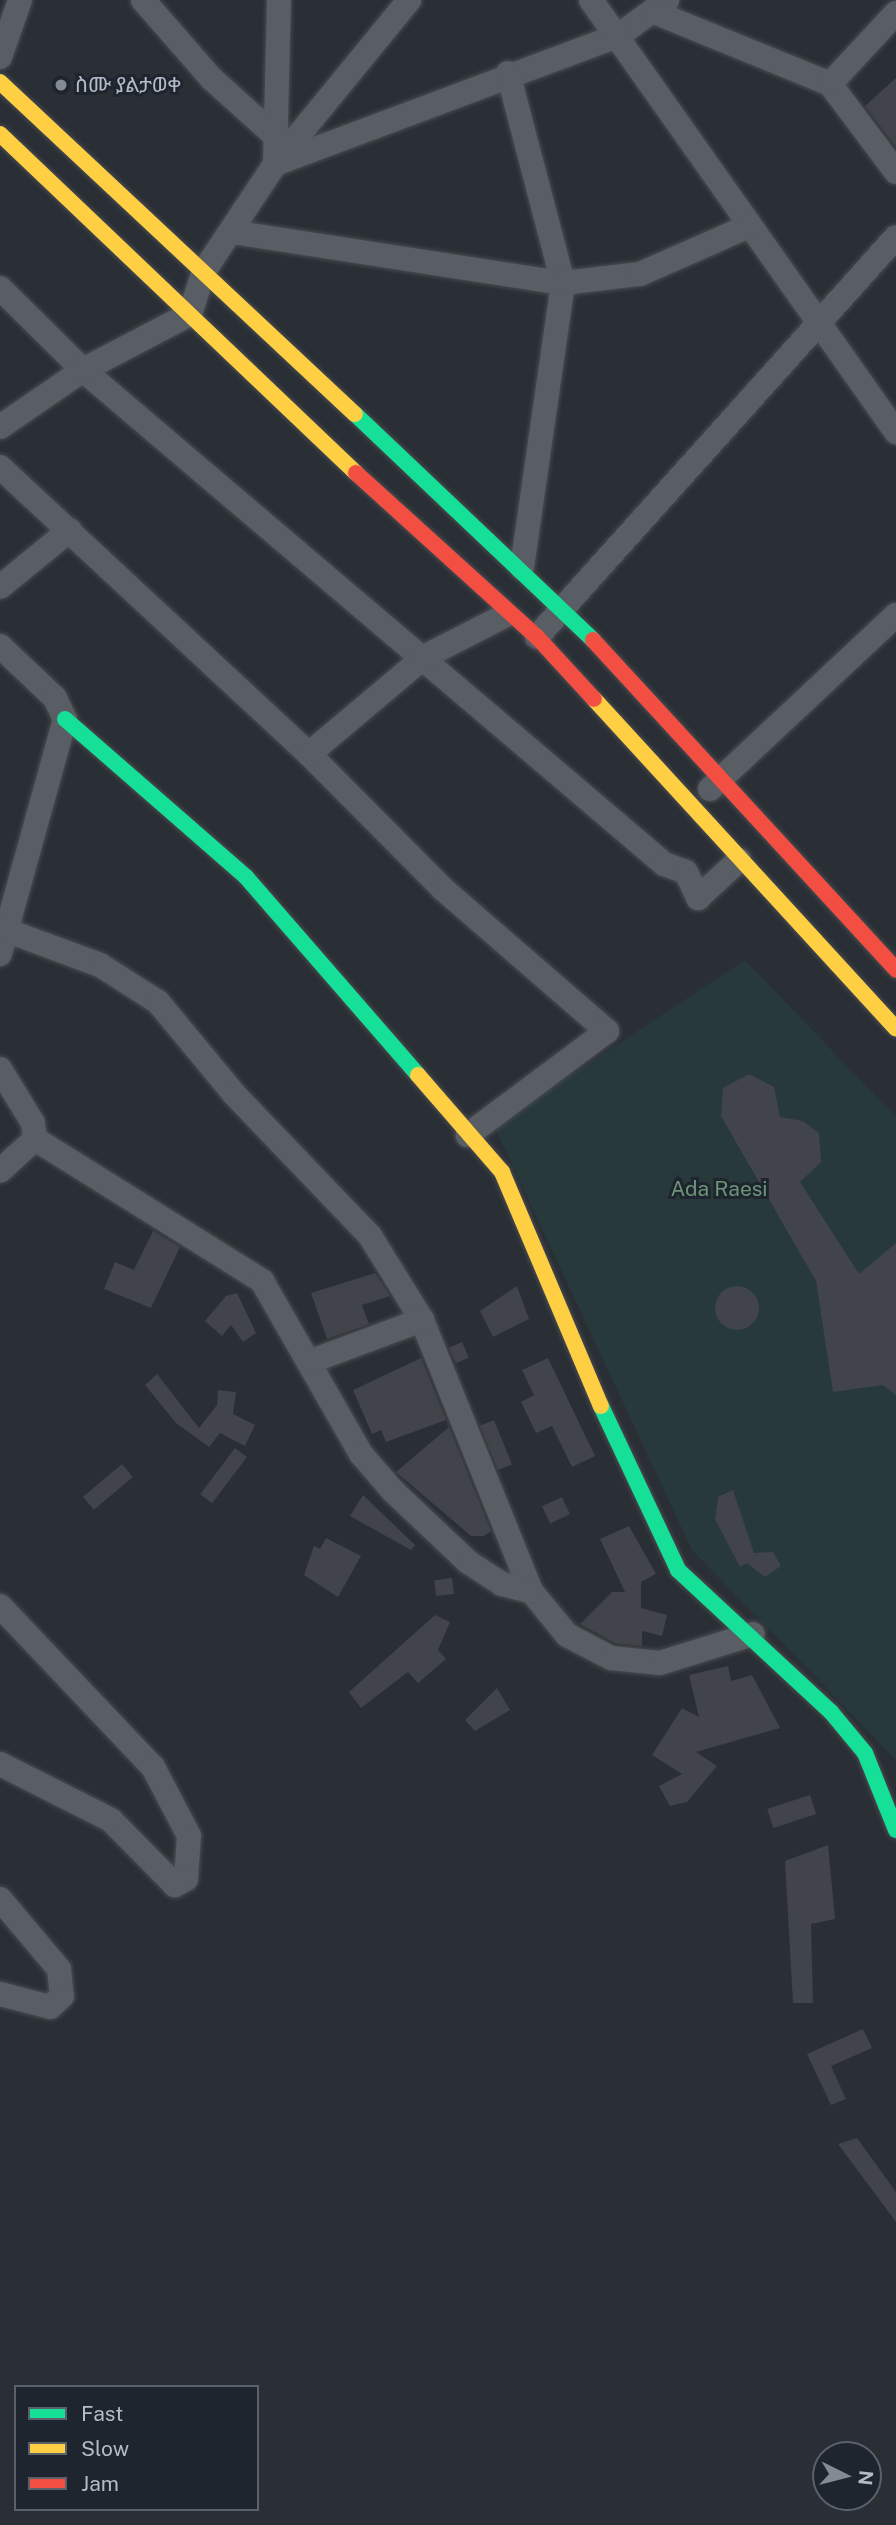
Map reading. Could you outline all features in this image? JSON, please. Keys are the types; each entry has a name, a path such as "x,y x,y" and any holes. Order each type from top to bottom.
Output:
{"main road":[{"path":"0,82 562,607 896,970"},
{"path":"0,134 506,615 537,637 693,806 792,921 896,1028"},
{"path":"65,719 246,877 502,1172 659,1538 678,1570 753,1634 865,1753 896,1830"},
{"path":"792,921 825,891"}],"street":[{"path":"0,57 20,0"},
{"path":"143,0 212,79 273,134"},
{"path":"275,164 273,134 279,0"},
{"path":"0,427 83,370 190,314 204,271 275,164 409,0"},
{"path":"591,0 817,324 896,432"},
{"path":"275,164 508,73 618,36 661,6 830,84 896,172"},
{"path":"830,84 896,13"},
{"path":"508,73 563,283 522,568"},
{"path":"232,232 563,283 640,274 749,226"},
{"path":"537,637 896,237"},
{"path":"0,288 83,370 424,657 664,864 686,872 698,898 739,860"},
{"path":"0,467 309,754 443,889 607,1031 468,1135"},
{"path":"0,587 70,530"},
{"path":"309,754 424,657 506,615"},
{"path":"693,806 896,615"},
{"path":"0,646 55,698 65,719 2,938 100,965 158,1002 234,1094 370,1237 422,1320 531,1591 567,1635 611,1658 660,1663 753,1634"},
{"path":"0,1069 33,1123 36,1139 262,1281 361,1454 393,1491 468,1562 502,1584 531,1591"},
{"path":"0,1171 36,1139"},
{"path":"309,1362 422,1320"},
{"path":"0,1606 153,1768 188,1836 186,1879 175,1885 111,1820 0,1764"},
{"path":"865,1753 896,1774"},
{"path":"0,1899 59,1969 62,1996 50,2007 0,1994"}],"green space":[{"name":"Ada Raesi","path":"745,960 896,1117 896,1760 692,1550 494,1126"}],"building":[{"path":"896,78 896,147 865,106"},
{"path":"749,1074 774,1087 780,1117 803,1121 819,1133 821,1162 800,1182 859,1274 896,1243 896,1395 883,1385 833,1392 816,1281 721,1116 723,1088"},
{"path":"153,1231 180,1247 151,1308 104,1289 115,1262 134,1270"},
{"path":"375,1273 390,1296 362,1305 369,1324 327,1339 311,1293"},
{"path":"517,1286 529,1319 493,1337 480,1311"},
{"path":"737,1286 753,1292 759,1308 753,1324 737,1330 721,1324 715,1308 721,1292"},
{"path":"237,1293 256,1333 243,1342 231,1325 222,1336 205,1321 226,1296"},
{"path":"462,1342 469,1358 456,1363 449,1348"},
{"path":"421,1358 446,1420 386,1442 381,1430 372,1434 353,1390"},
{"path":"548,1358 595,1456 572,1467 552,1426 536,1433 521,1402 534,1395 522,1370"},
{"path":"157,1374 199,1428 217,1405 218,1390 236,1392 233,1414 255,1425 245,1446 220,1433 209,1447 176,1423 145,1385"},
{"path":"494,1420 512,1465 498,1470 480,1426"},
{"path":"449,1427 491,1531 484,1536 471,1536 396,1472"},
{"path":"235,1448 247,1457 212,1503 200,1494"},
{"path":"122,1464 133,1477 94,1510 83,1497"},
{"path":"733,1490 754,1553 773,1552 781,1566 765,1577 747,1563 740,1567 715,1519 718,1497"},
{"path":"363,1495 415,1545 411,1550 350,1516"},
{"path":"562,1497 570,1514 550,1524 542,1506"},
{"path":"629,1526 656,1574 641,1582 641,1608 667,1615 662,1636 642,1631 642,1646 615,1643 580,1624 612,1592 625,1592 600,1539"},
{"path":"326,1538 361,1556 338,1597 304,1575 314,1546 320,1549"},
{"path":"452,1578 454,1594 436,1596 434,1580"},
{"path":"435,1615 450,1622 438,1650 446,1659 418,1683 408,1672 361,1708 349,1692"},
{"path":"728,1666 731,1681 752,1675 780,1728 696,1752 717,1766 687,1802 670,1806 659,1786 682,1774 652,1755 682,1708 699,1717 689,1675"},
{"path":"497,1688 510,1710 475,1731 465,1720"},
{"path":"810,1795 816,1814 773,1828 767,1809"},
{"path":"828,1845 835,1919 811,1924 813,2003 793,2003 785,1861"},
{"path":"863,2029 872,2048 831,2066 846,2099 831,2105 807,2054"},
{"path":"857,2138 896,2192 896,2222 838,2144"}],"traffic: fast":[{"path":"355,414 593,640"},
{"path":"65,719 246,877 418,1075"},
{"path":"601,1406 678,1570 831,1712 865,1753 896,1830"}],"traffic: slow":[{"path":"0,82 355,414"},
{"path":"0,134 356,473"},
{"path":"594,699 896,1028"},
{"path":"418,1075 502,1172 601,1406"}],"traffic: jam":[{"path":"356,473 537,637 594,699"},
{"path":"593,640 896,970"}],"place":[{"name":"ስሙ ያልታወቀ","path":"61,85"}]}
